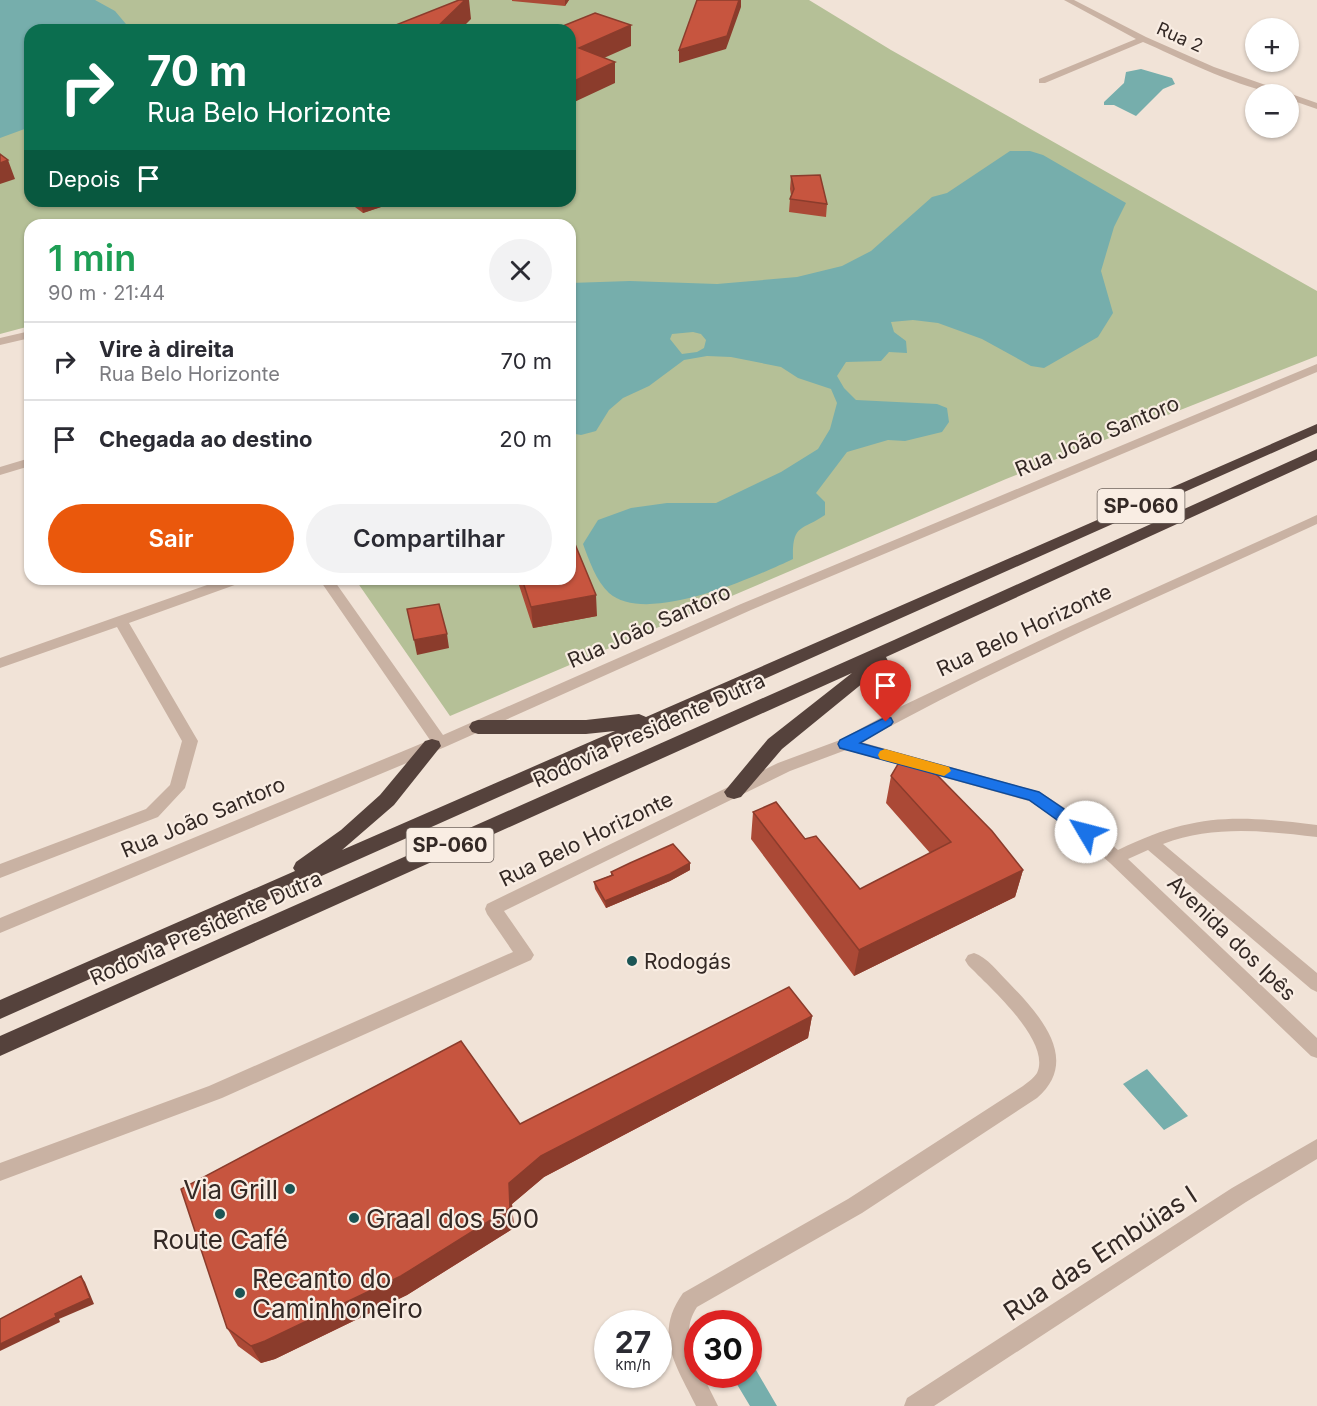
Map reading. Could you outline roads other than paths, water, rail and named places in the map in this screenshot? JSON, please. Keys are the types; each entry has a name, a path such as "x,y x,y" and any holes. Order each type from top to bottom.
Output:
{"highway":[{"name":"Rodovia Presidente Dutra","path":"0,1010 1317,428"},
{"name":"Rodovia Presidente Dutra","path":"0,1046 900,644 1317,454"},
{"path":"734,792 775,744 794,727 900,644"},
{"path":"478,727 586,727 665,717"},
{"path":"277,888 348,835 380,807 436,745"}],"street":[{"name":"Rua 2","path":"1068,0 1143,39 1211,69 1254,84"},
{"path":"1042,81 1143,39"},
{"path":"1299,100 1317,106"},
{"path":"0,342 24,336"},
{"name":"Rua João Santoro","path":"0,926 436,745 746,607 1317,368"},
{"path":"0,471 24,464"},
{"name":"Rua Belo Horizonte","path":"0,1172 215,1092 525,955 493,909 784,767 845,744 907,710 1317,519"},
{"path":"0,663 221,585"},
{"path":"330,585 436,745"},
{"path":"0,871 152,813 177,788 190,741 121,621"},
{"name":"Avenida dos Ipês","path":"845,744 1034,796 1071,820 1116,858 1317,1050"},
{"path":"1116,858 1149,842 1205,826 1252,825 1317,831"},
{"name":"Avenida dos Ipês","path":"1149,842 1317,984"},
{"path":"707,1406 682,1354 677,1333 678,1319 682,1309 690,1300 855,1206 1030,1092 1043,1080 1048,1069 1046,1048 1038,1032 974,960"},
{"name":"Rua das Embúias I","path":"915,1406 1239,1195 1317,1148"}],"water":[{"path":"0,0 95,0 115,11 126,24 24,24 24,129 0,138"},
{"path":"1141,69 1172,78 1175,84 1163,89 1136,116 1114,105 1104,105 1104,102 1124,83 1126,72"},
{"path":"1010,151 1030,151 1043,155 1126,203 1114,227 1101,271 1113,313 1098,337 1044,368 1031,366 982,339 938,323 913,320 891,322 894,332 906,341 907,353 889,352 881,361 846,362 837,376 844,388 856,400 937,404 947,408 949,422 942,432 905,441 888,440 847,452 816,493 825,502 825,515 797,533 794,539 793,559 728,586 673,601 648,604 626,602 609,593 590,563 583,544 598,520 631,508 667,503 716,503 781,472 818,449 830,429 837,403 831,389 798,378 781,367 731,357 707,356 684,360 649,386 623,398 609,410 596,431 576,434 576,283 630,281 717,284 797,277 842,266 871,251 932,197 947,193","holes":["693,332 701,334 706,340 704,348 697,352 682,354 670,339 672,334"]},
{"path":"1147,1069 1188,1116 1164,1130 1123,1084"},
{"path":"762,1380 777,1406 750,1406 739,1388 762,1388"}],"place":[{"name":"Rodogás","path":"632,961"},
{"name":"Via Grill","path":"290,1189"},
{"name":"Route Café","path":"220,1214"},
{"name":"Graal dos 500","path":"354,1218"},
{"name":"Recanto do Caminhoneiro","path":"240,1293"}]}
